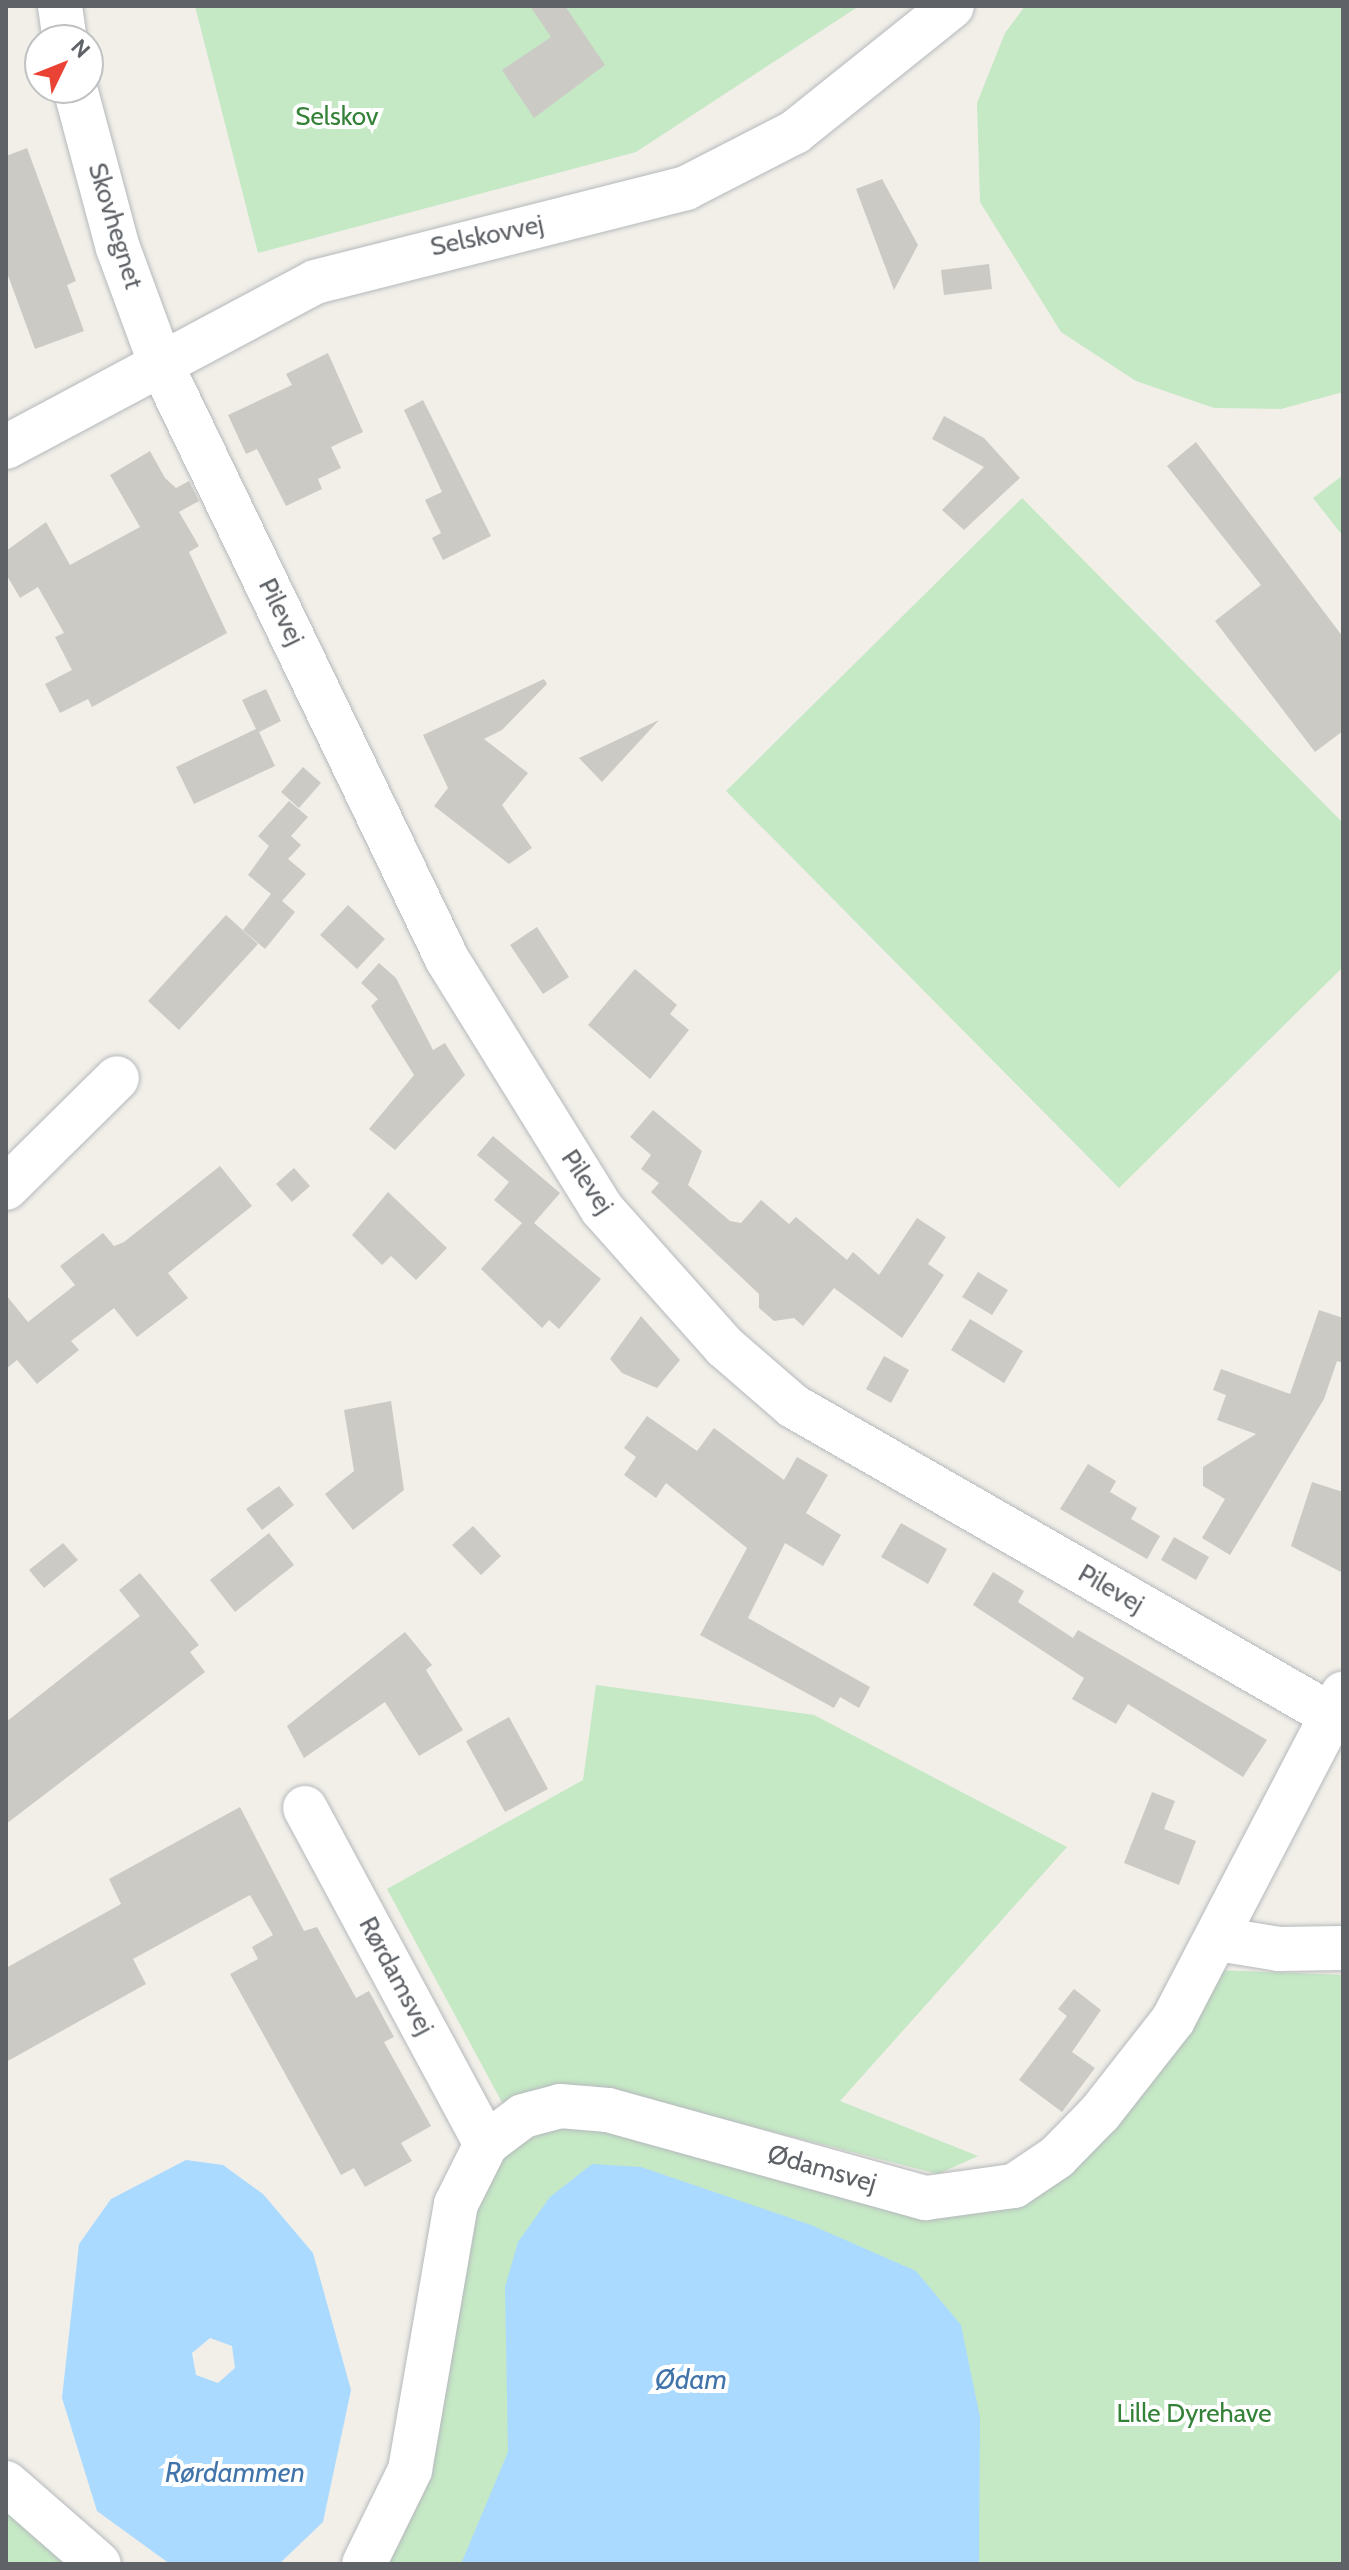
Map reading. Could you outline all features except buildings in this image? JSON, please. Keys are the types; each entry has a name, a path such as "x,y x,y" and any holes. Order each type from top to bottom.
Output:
{"street":[{"name":"Selskovvej","path":"6,447 160,362 315,282 686,188 795,132 952,6"},
{"name":"Skovhegnet","path":"79,104 118,248 160,362"},
{"name":"Pilevej","path":"160,362 447,959 602,1209 725,1347 793,1406 1337,1704"},
{"path":"6,1188 117,1078"},
{"name":"Ødamsvej","path":"364,2564 410,2470 456,2204 486,2144 523,2116 560,2106 592,2108 926,2198 1014,2186 1057,2157 1100,2113 1173,2020 1218,1939 1337,1704"},
{"name":"Rørdamsvej","path":"305,1808 486,2144"},
{"path":"1218,1939 1343,1948"},
{"path":"6,2483 99,2564"}],"green space":[{"name":"Selskov","path":"195,6 859,6 636,152 258,253"},
{"path":"1025,6 1343,6 1343,392 1281,409 1214,408 1136,381 1061,332 980,202 977,103 1005,33"},
{"path":"1343,475 1343,536 1313,498"},
{"path":"1022,498 1343,823 1343,967 1119,1188 726,791"},
{"path":"596,1685 814,1715 1067,1847 840,2101 978,2156 938,2174 590,2085 552,2086 504,2106 387,1889 583,1780"},
{"name":"Lille Dyrehave","path":"1217,1970 1343,1975 1343,2564 383,2564 399,2545 478,2202 500,2158 540,2133 577,2124 1005,2204"},
{"path":"6,2487 114,2564 6,2564"}],"water":[{"name":"Rørdammen","path":"186,2160 223,2165 263,2194 313,2253 351,2390 323,2522 279,2564 170,2564 97,2511 62,2398 79,2244 111,2199","holes":["210,2338 232,2346 235,2368 218,2383 196,2375 192,2353"]},
{"name":"Ødam","path":"592,2164 641,2167 811,2225 916,2271 961,2325 980,2417 979,2564 461,2564 508,2452 505,2287 518,2242 550,2197"}]}
